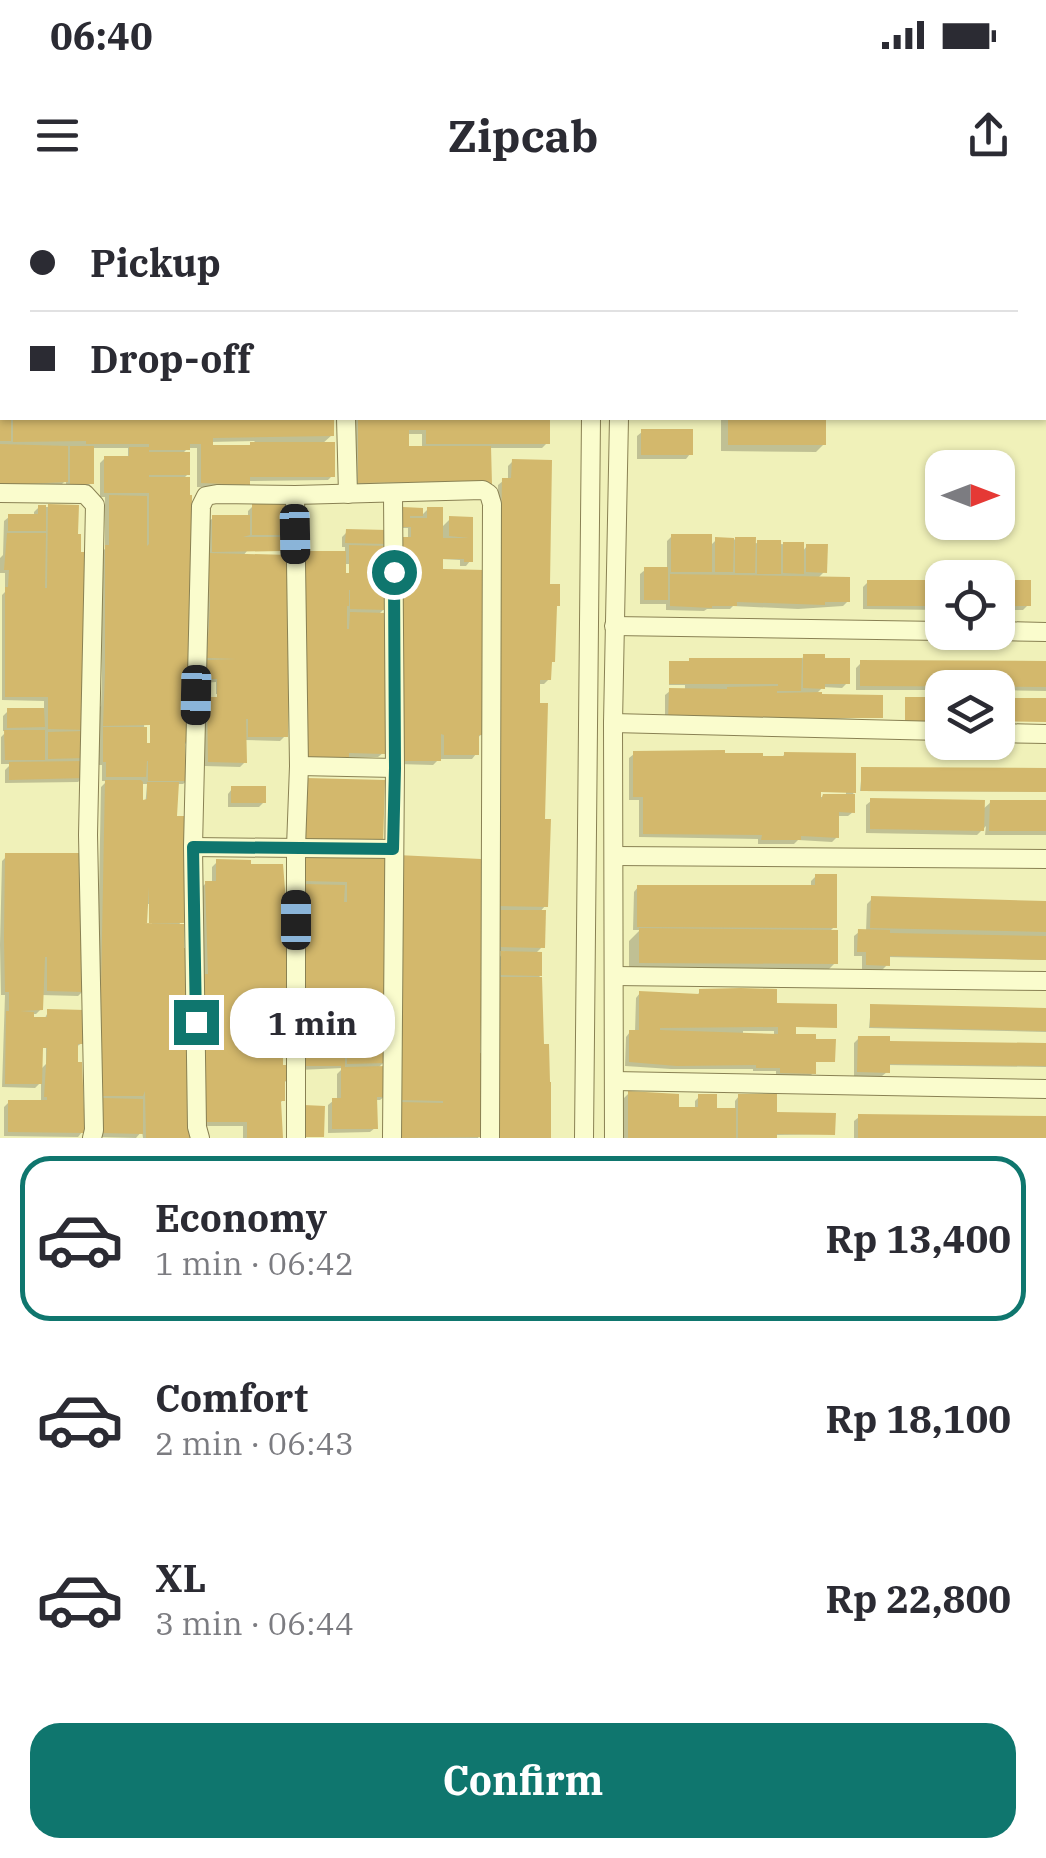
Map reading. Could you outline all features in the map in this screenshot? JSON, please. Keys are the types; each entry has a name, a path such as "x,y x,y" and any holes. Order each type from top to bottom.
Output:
{"street":[{"path":"346,420 348,494"},
{"path":"584,1138 591,420"},
{"path":"614,1138 613,722 619,420"},
{"path":"200,1138 193,847 201,506 210,494 483,490 490,494 492,504 490,1138"},
{"path":"0,493 85,494 95,504 88,835 92,1138"},
{"path":"392,1138 393,493"},
{"path":"294,495 299,766 296,1138"},
{"path":"614,626 925,630"},
{"path":"1015,631 1046,632"},
{"path":"613,722 925,731"},
{"path":"1015,733 1046,734"},
{"path":"299,766 395,768"},
{"path":"193,847 393,849"},
{"path":"614,856 1046,859"},
{"path":"614,976 1046,981"},
{"path":"614,1081 1046,1090"}],"building":[{"path":"0,420 11,420 11,441 0,441"},
{"path":"13,420 334,420 334,436 213,438 213,445 335,442 335,477 250,477 250,485 201,483 201,444 190,444 190,450 149,450 149,444 13,442"},
{"path":"358,420 550,420 550,444 426,444 426,430 409,430 409,446 491,446 492,485 475,485 475,481 358,483"},
{"path":"728,420 826,420 826,445 728,445"},
{"path":"641,429 693,429 693,455 641,455"},
{"path":"0,444 68,446 68,482 0,485"},
{"path":"70,446 94,446 94,484 70,484"},
{"path":"129,447 149,447 149,452 190,452 190,475 149,477 190,477 190,742 185,742 185,761 191,761 191,781 148,781 148,761 146,777 106,777 103,762 103,727 147,727 150,743 150,725 103,726 109,495 147,496 149,544 149,493 104,493 104,456 129,456"},
{"path":"512,459 552,460 550,584 560,584 560,606 551,680 540,680 540,703 548,703 548,907 499,906 502,478 511,478"},
{"path":"288,503 288,535 252,535 252,504"},
{"path":"48,504 79,505 81,552 88,552 87,730 48,729 48,697 5,697 7,533 46,533 47,588"},
{"path":"38,505 46,505 46,531 8,531 8,514 38,514"},
{"path":"403,507 423,508 423,516 410,518 427,518 427,507 443,507 443,538 469,538 449,536 449,516 473,517 473,562 443,559 443,569 485,570 484,735 479,735 479,755 444,755 441,734 441,761 401,761 402,537 411,537 411,527 403,527"},
{"path":"212,515 250,515 250,535 243,537 282,537 282,551 212,552"},
{"path":"346,529 387,530 387,544 345,543"},
{"path":"671,534 712,534 712,572 671,572"},
{"path":"715,537 734,538 733,572 715,572"},
{"path":"735,537 756,537 755,573 735,573"},
{"path":"757,540 781,540 781,574 757,574"},
{"path":"783,542 804,542 804,574 783,573"},
{"path":"806,544 828,544 827,573 806,572"},
{"path":"349,545 388,546 387,610 350,609 350,590 347,606 347,629 350,612 387,613 385,754 349,753 349,763 305,763 305,551 346,551 349,573"},
{"path":"208,553 290,555 288,737 248,737 246,719 247,763 208,762 207,697 217,697 217,679 207,679 207,660 236,659 207,658"},
{"path":"644,567 668,567 668,600 644,600"},
{"path":"670,574 850,577 850,602 670,606"},
{"path":"867,580 925,580 925,606 867,606"},
{"path":"1015,580 1031,580 1031,606 1015,606"},
{"path":"803,654 850,658 850,684 803,688"},
{"path":"802,658 801,691 777,693 883,695 883,718 822,718 822,724 668,723 669,688 778,686 669,684 669,661"},
{"path":"860,660 1046,661 1046,687 1015,687 1015,670 925,670 925,686 860,686"},
{"path":"905,697 925,697 925,721 905,721"},
{"path":"1015,698 1046,698 1046,722 1015,721"},
{"path":"7,708 44,708 45,727 7,728"},
{"path":"4,730 45,730 45,760 5,760"},
{"path":"85,731 86,758 48,759 48,732"},
{"path":"725,750 763,756 784,756 784,752 856,753 856,793 821,792 821,800 823,794 855,794 855,813 839,812 839,838 761,840 762,835 643,834 643,797 633,797 633,751"},
{"path":"85,761 85,778 9,780 9,762"},
{"path":"861,767 1046,768 1046,792 861,791"},
{"path":"306,778 385,780 383,846 305,844"},
{"path":"105,780 141,780 143,800 147,799 147,782 179,782 177,816 190,816 185,923 149,923 149,887 147,923 143,923 184,924 184,948 189,948 190,1138 146,1138 145,1091 143,1096 102,1096"},
{"path":"231,786 266,786 266,803 231,803"},
{"path":"870,798 985,800 984,831 870,829"},
{"path":"990,800 1046,800 1046,831 989,831"},
{"path":"5,853 84,853 85,992 47,991 45,957 43,1010 20,1011 47,1017 47,1009 85,1010 85,1044 78,1044 78,1062 82,1062 85,1133 8,1132 8,1100 47,1100 47,1048 43,1048 42,1084 5,1084 9,992 5,992"},
{"path":"305,854 385,858 387,1063 347,1064 345,1046 345,1067 387,1066 387,1097 377,1097 378,1129 332,1129 332,1098 341,1098 341,1066 303,1066 304,996 345,996 304,993 304,884 345,885 347,902 347,882 304,881"},
{"path":"397,855 481,859 482,1137 398,1138 399,1102 443,1101 400,1100 403,903"},
{"path":"216,859 283,864 286,902 282,902 282,921 288,921 290,992 288,1047 283,1047 283,1065 289,1065 289,1081 285,1081 285,1101 281,1101 283,1138 247,1138 247,1122 204,1122 203,974 208,974 205,881 216,881"},
{"path":"815,874 837,874 837,928 637,927 637,885 815,885"},
{"path":"871,896 1046,901 1046,932 870,928"},
{"path":"500,910 546,910 545,948 501,947"},
{"path":"639,928 838,930 838,964 639,963"},
{"path":"858,929 1046,936 1046,960 890,956 890,966 866,965 866,952 857,952"},
{"path":"501,951 542,952 542,976 501,975"},
{"path":"499,977 542,977 544,1044 549,1044 551,1138 499,1138"},
{"path":"699,989 777,989 777,1003 837,1004 837,1028 796,1027 796,1034 836,1039 835,1062 816,1062 816,1074 780,1073 780,1068 756,1065 629,1062 629,1030 639,1030 639,991 699,994","holes":["778,1027 778,1034 660,1030 660,1028"]},
{"path":"870,1004 1046,1008 1046,1031 870,1027"},
{"path":"858,1036 890,1036 890,1041 1046,1043 1046,1066 890,1064 890,1073 857,1072"},
{"path":"628,1091 679,1094 679,1107 698,1107 698,1094 717,1094 717,1108 736,1108 736,1138 628,1138"},
{"path":"738,1094 777,1094 777,1112 836,1113 835,1135 738,1138"},
{"path":"103,1098 143,1099 143,1134 102,1133"},
{"path":"304,1105 325,1106 324,1137 303,1137"},
{"path":"858,1114 1046,1116 1046,1138 858,1138"}],"route":[{"path":"196,1022 193,847 393,849 394,572"}]}
